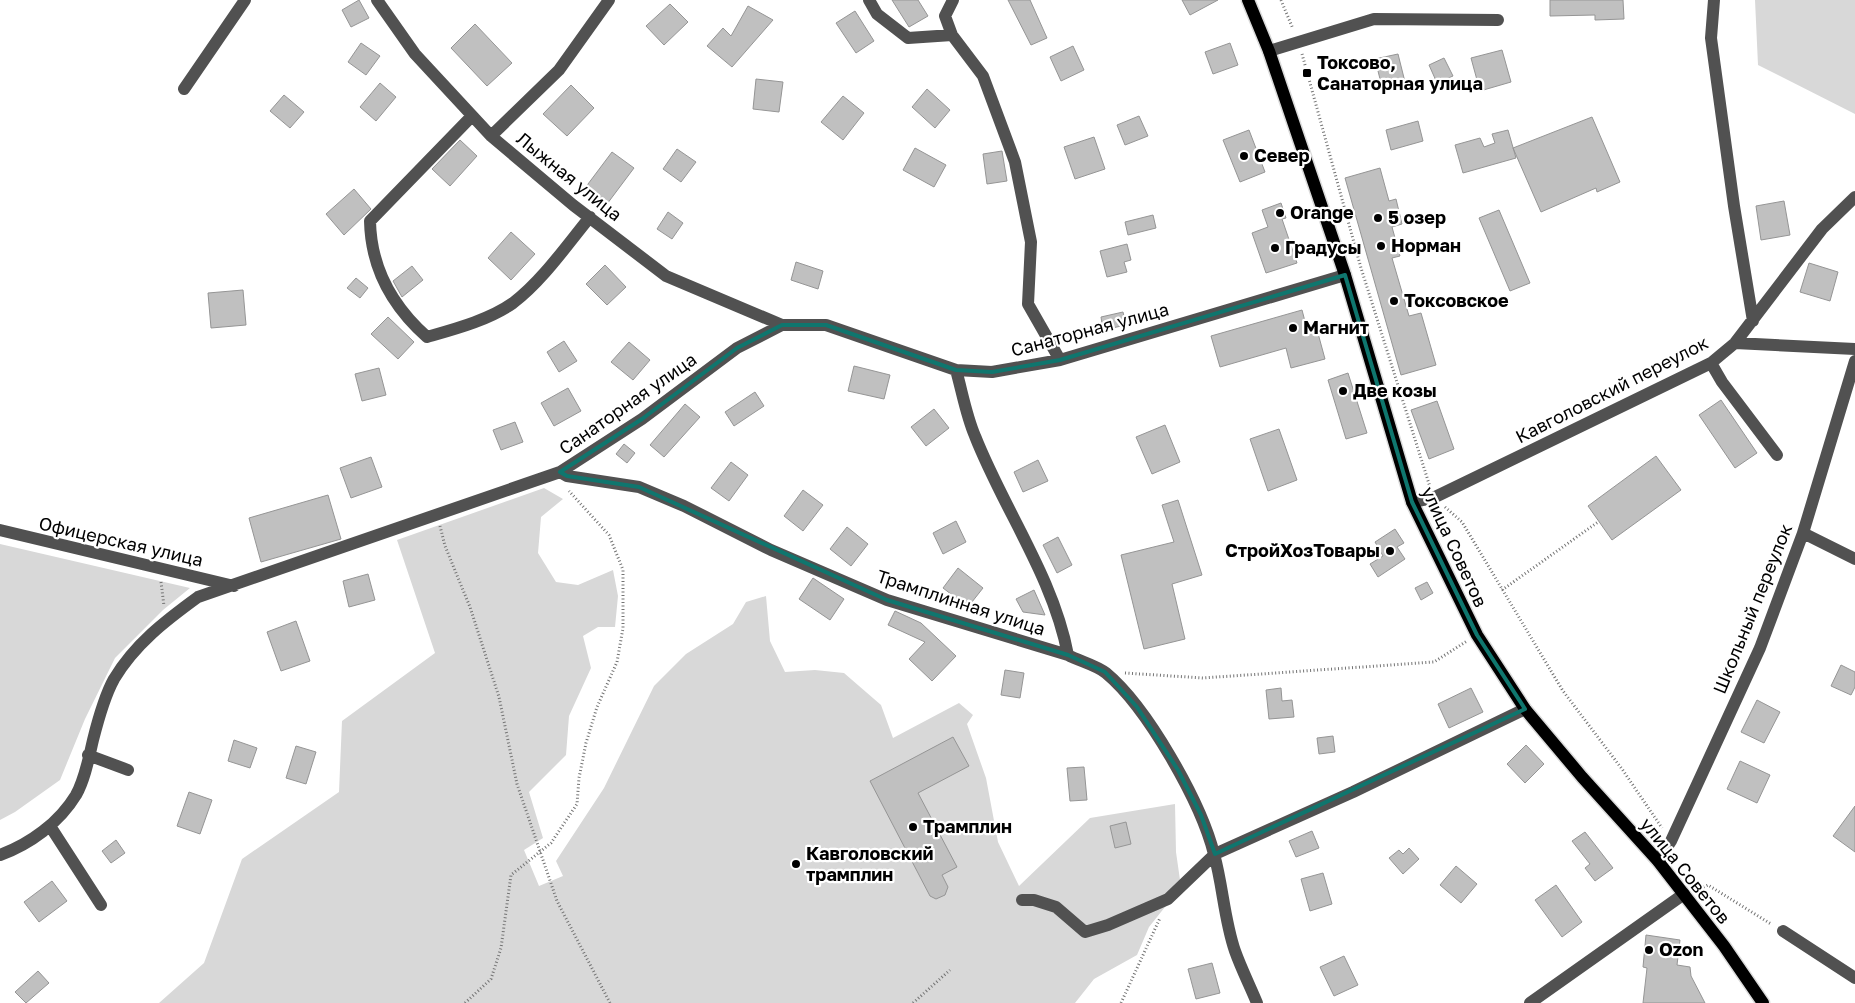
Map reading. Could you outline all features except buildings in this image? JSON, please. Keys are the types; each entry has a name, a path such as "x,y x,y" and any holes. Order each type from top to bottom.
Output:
{"main road":[{"name":"улица Советов","path":"1248,0 1269,51 1346,275 1412,502 1477,635 1525,709 1582,777 1658,861 1763,1003"}],"street":[{"path":"184,89 245,0"},
{"name":"Лыжная улица","path":"377,0 415,54 490,136 590,217 666,276 782,326"},
{"path":"490,136 559,70 609,0"},
{"path":"869,0 877,14 908,38 952,35"},
{"path":"953,0 946,16 952,35 983,76 1016,162 1032,242 1028,304 1060,360"},
{"path":"1714,0 1711,38 1734,206 1753,321"},
{"path":"1269,51 1374,19 1498,20"},
{"path":"472,116 370,221 371,246 393,298 407,319 428,337 465,327 512,303 546,270 590,217"},
{"name":"Кавголовский переулок","path":"1412,502 1434,498 1711,363 1735,343 1822,229 1855,197"},
{"name":"Санаторная улица","path":"0,855 17,849 50,826 77,794 98,720 114,681 136,648 165,621 198,597 564,474 737,348 782,326 826,325 956,370 992,372 1060,360 1346,275"},
{"path":"1735,343 1855,349"},
{"name":"Школьный переулок","path":"1658,861 1671,840 1760,648 1803,533 1855,360"},
{"path":"1711,363 1722,382 1776,455"},
{"name":"Трамплинная улица","path":"564,474 639,487 684,506 771,550 887,600 1068,655 1062,625 1041,573 974,435 956,370"},
{"name":"Офицерская улица","path":"0,530 234,586"},
{"path":"1803,533 1855,559"},
{"path":"1068,655 1104,672 1137,707 1178,770 1201,816 1214,854 1235,950 1258,1003"},
{"path":"1022,900 1034,900 1056,907 1085,932 1108,925 1168,899 1182,888 1214,854 1353,792 1525,709"},
{"path":"88,755 128,770"},
{"path":"50,826 101,905"},
{"path":"1530,1003 1684,894"},
{"path":"1783,931 1855,978"}],"path":[{"path":"1281,0 1299,42 1361,268 1434,498 1462,522 1563,691 1622,769 1671,840"},
{"path":"465,1003 491,979 501,948 507,918 508,888 511,875 541,854 552,843 577,804 579,778 586,743 597,707 617,662 623,628 623,570 609,535 568,489 564,474"},
{"path":"438,515 445,546 470,607 499,697 517,784 557,901 610,1003"},
{"path":"1502,590 1598,522"},
{"path":"157,568 163,592 165,621"},
{"path":"1104,672 1203,678 1434,662 1477,635"},
{"path":"1684,894 1708,885 1783,931"},
{"path":"1121,1003 1168,899"},
{"path":"912,1003 950,970"}],"highlighted area":[{"path":"1345,275 1412,502 1477,635 1525,709 1215,854 1201,815 1178,770 1137,707 1105,672 1068,655 887,600 639,487 567,476 560,472 642,419 737,348 782,325 826,325 956,370 992,372 1060,360"}],"shaded area":[{"path":"1755,0 1855,0 1855,114 1758,65"},
{"path":"544,488 563,499 541,517 538,553 556,582 578,585 613,570 618,596 615,627 598,627 583,636 591,668 569,716 566,755 529,792 543,838 524,850 539,886 563,876 556,861 604,788 654,686 686,654 733,624 746,602 766,596 770,641 785,672 815,670 844,673 881,705 893,738 959,703 973,715 967,724 986,778 998,842 1019,886 1090,818 1175,804 1176,852 1181,887 1149,927 1137,955 1094,979 1075,1003 159,1003 204,963 242,859 339,792 342,721 435,653 397,540"},
{"path":"0,544 190,588 163,610 115,658 85,719 60,780 15,812 0,820"}],"place":[{"name":"Токсово, Санаторная улица","path":"1307,73"},
{"name":"Север","path":"1244,156"},
{"name":"Orange","path":"1280,213"},
{"name":"5 озер","path":"1378,218"},
{"name":"Норман","path":"1381,246"},
{"name":"Градусы","path":"1275,248"},
{"name":"Токсовское","path":"1394,301"},
{"name":"Магнит","path":"1293,328"},
{"name":"Две козы","path":"1343,391"},
{"name":"СтройХозТовары","path":"1390,551"},
{"name":"Трамплин","path":"913,827"},
{"name":"Кавголовский трамплин","path":"796,864"},
{"name":"Ozon","path":"1649,950"}]}
